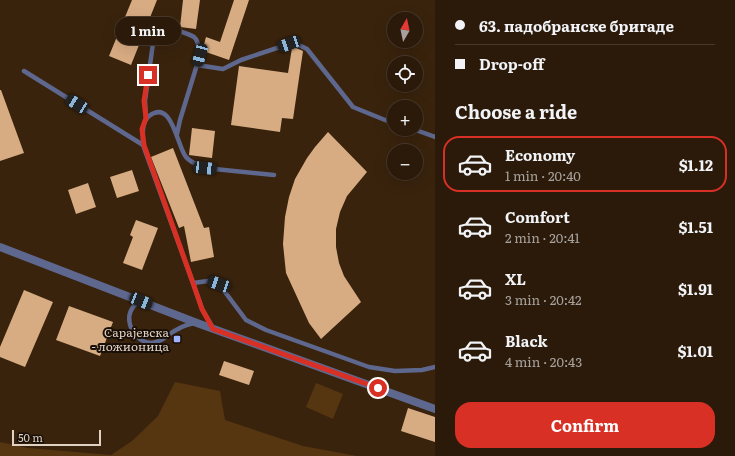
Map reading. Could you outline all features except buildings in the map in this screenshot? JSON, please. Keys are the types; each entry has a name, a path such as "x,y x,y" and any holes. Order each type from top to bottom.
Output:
{"street":[{"path":"0,247 213,329 435,409"}],"lane":[{"path":"177,136 180,120 200,55 199,44 194,38 163,28 157,30 154,36 144,101 146,118 142,129 144,145 202,309 213,329"},
{"path":"197,65 223,69 241,60 289,44 297,44 307,49 353,107 387,120"},
{"path":"24,71 144,145"},
{"path":"146,118 153,113 161,112 168,116 181,147 186,156 194,164 205,168 274,174"},
{"path":"423,133 435,137"},
{"path":"193,283 208,281 219,284 246,320 266,330 369,367 395,371 422,370 435,367"},
{"path":"141,301 133,306 129,314 129,318 134,332 145,341 155,343 178,328 197,323"}],"shaded area":[{"path":"175,382 220,391 225,420 303,446 357,456 0,456 0,442 28,448 111,455 132,441 158,416"},
{"path":"316,383 343,394 333,419 306,407"}],"place":[{"name":"Сарајевска - ложионица","path":"177,339"}],"route":[{"path":"148,75 144,101 146,118 142,129 144,145 202,309 213,329 378,388"}]}
